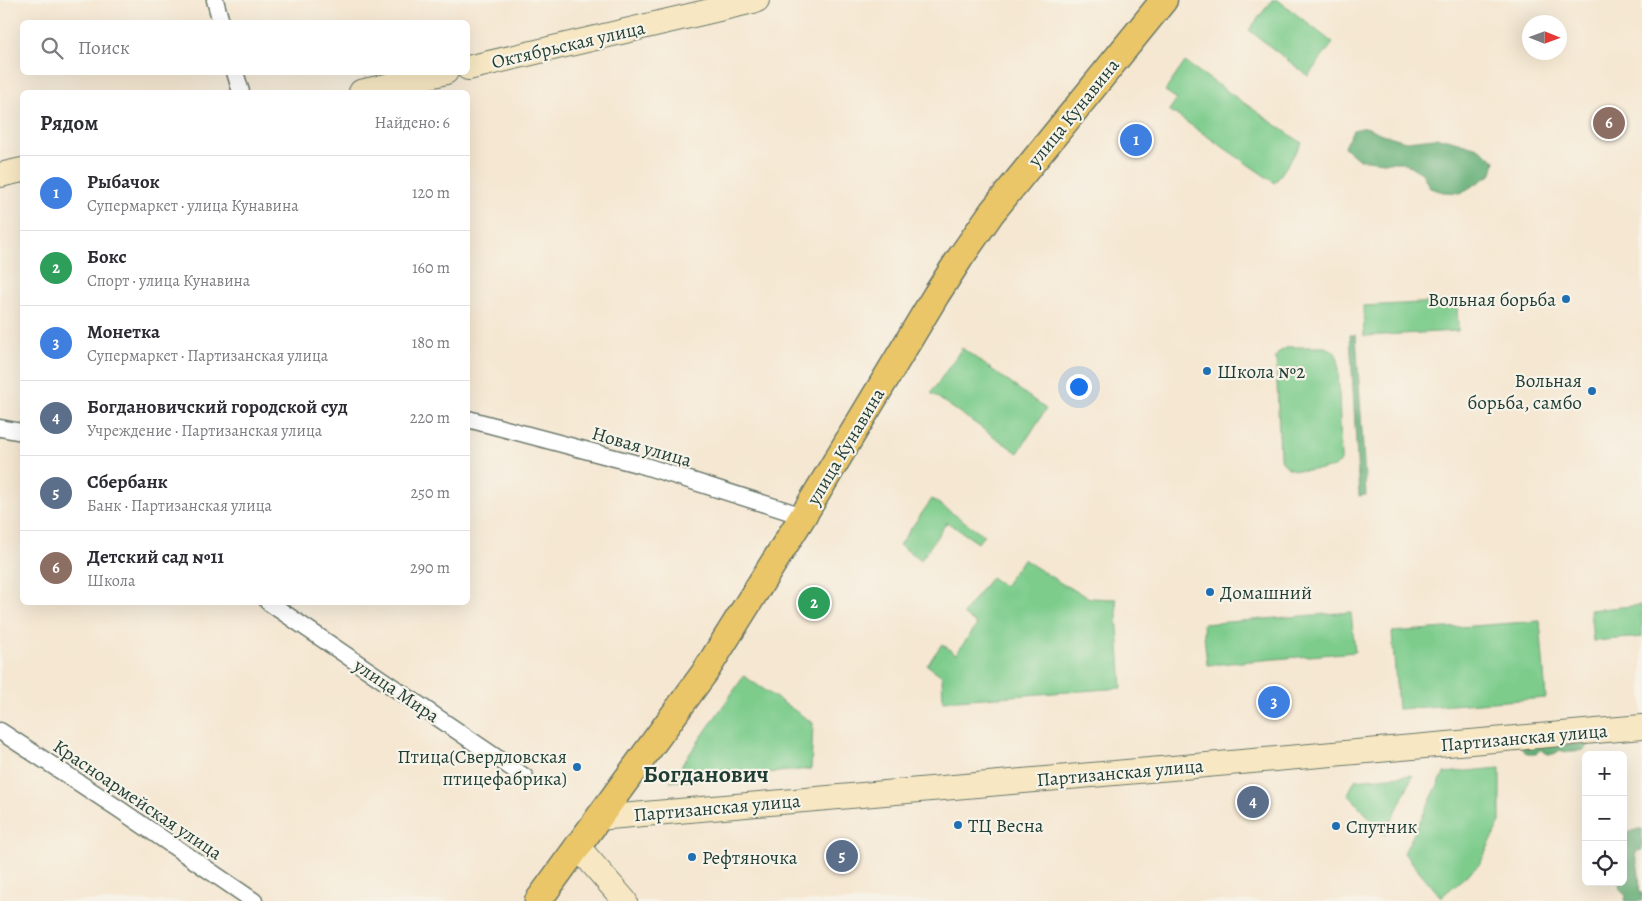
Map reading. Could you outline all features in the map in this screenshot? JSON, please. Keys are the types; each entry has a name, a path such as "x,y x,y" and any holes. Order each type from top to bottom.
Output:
{"main road":[{"name":"улица Кунавина","path":"538,901 705,672 803,516 936,294 960,258 1004,197 1164,0"}],"street":[{"path":"214,0 220,20"},
{"name":"Октябрьская улица","path":"470,68 757,0"},
{"path":"236,75 240,90"},
{"path":"370,90 433,75"},
{"path":"0,175 20,170"},
{"name":"Новая улица","path":"470,420 645,466 803,516"},
{"path":"0,428 20,432"},
{"name":"улица Мира","path":"277,605 525,777"},
{"name":"Партизанская улица","path":"598,818 1642,727"},
{"name":"Красноармейская улица","path":"0,731 254,901"},
{"path":"577,846 625,901"}],"green space":[{"path":"1272,0 1278,0 1333,43 1308,76 1249,30"},
{"path":"1185,62 1302,143 1275,183 1169,110 1177,99 1165,91"},
{"path":"1366,127 1406,141 1434,138 1448,139 1478,148 1495,161 1492,174 1461,193 1443,192 1430,188 1422,173 1403,162 1358,159 1344,147 1353,130"},
{"path":"1457,301 1458,331 1364,336 1363,306"},
{"path":"1350,335 1356,335 1366,495 1359,496"},
{"path":"1288,347 1326,347 1334,351 1338,359 1341,461 1335,467 1295,470 1287,467 1280,458 1276,357 1279,352"},
{"path":"962,348 1046,409 1018,453 931,393"},
{"path":"932,499 984,535 978,543 947,522 921,560 899,545"},
{"path":"1023,559 1064,585 1090,598 1116,599 1122,688 943,701 942,676 927,665 942,644 956,654 977,625 963,614 991,577 1004,586"},
{"path":"1642,605 1642,637 1593,641 1590,610"},
{"path":"1351,612 1355,652 1207,665 1203,624"},
{"path":"1540,621 1546,698 1398,709 1392,632"},
{"path":"744,676 813,723 811,769 670,782"},
{"path":"1588,744 1582,750 1565,752 1560,750 1550,754 1541,749 1536,754 1527,754 1521,747"},
{"path":"1500,768 1500,822 1480,864 1441,897 1404,853 1444,773"},
{"path":"1413,775 1385,835 1348,794 1355,780"},
{"path":"1642,829 1642,850 1637,851 1635,856 1642,901 1625,901 1626,895 1619,886 1627,886 1627,833"}],"place":[{"name":"Детский сад №11","path":"1609,123"},
{"name":"Рыбачок","path":"1136,140"},
{"name":"Вольная борьба","path":"1566,299"},
{"name":"Школа №2","path":"1207,371"},
{"name":"Вольная борьба, самбо","path":"1592,391"},
{"name":"Домашний","path":"1210,592"},
{"name":"Бокс","path":"814,603"},
{"name":"Монетка","path":"1274,702"},
{"name":"Птица(Свердловская птицефабрика)","path":"577,767"},
{"name":"Богдановичский городской суд","path":"1253,802"},
{"name":"ТЦ Весна","path":"958,825"},
{"name":"Спутник","path":"1336,826"},
{"name":"Сбербанк","path":"842,856"},
{"name":"Рефтяночка","path":"692,857"}],"district":[{"name":"Богданович","path":"706,774"}]}
